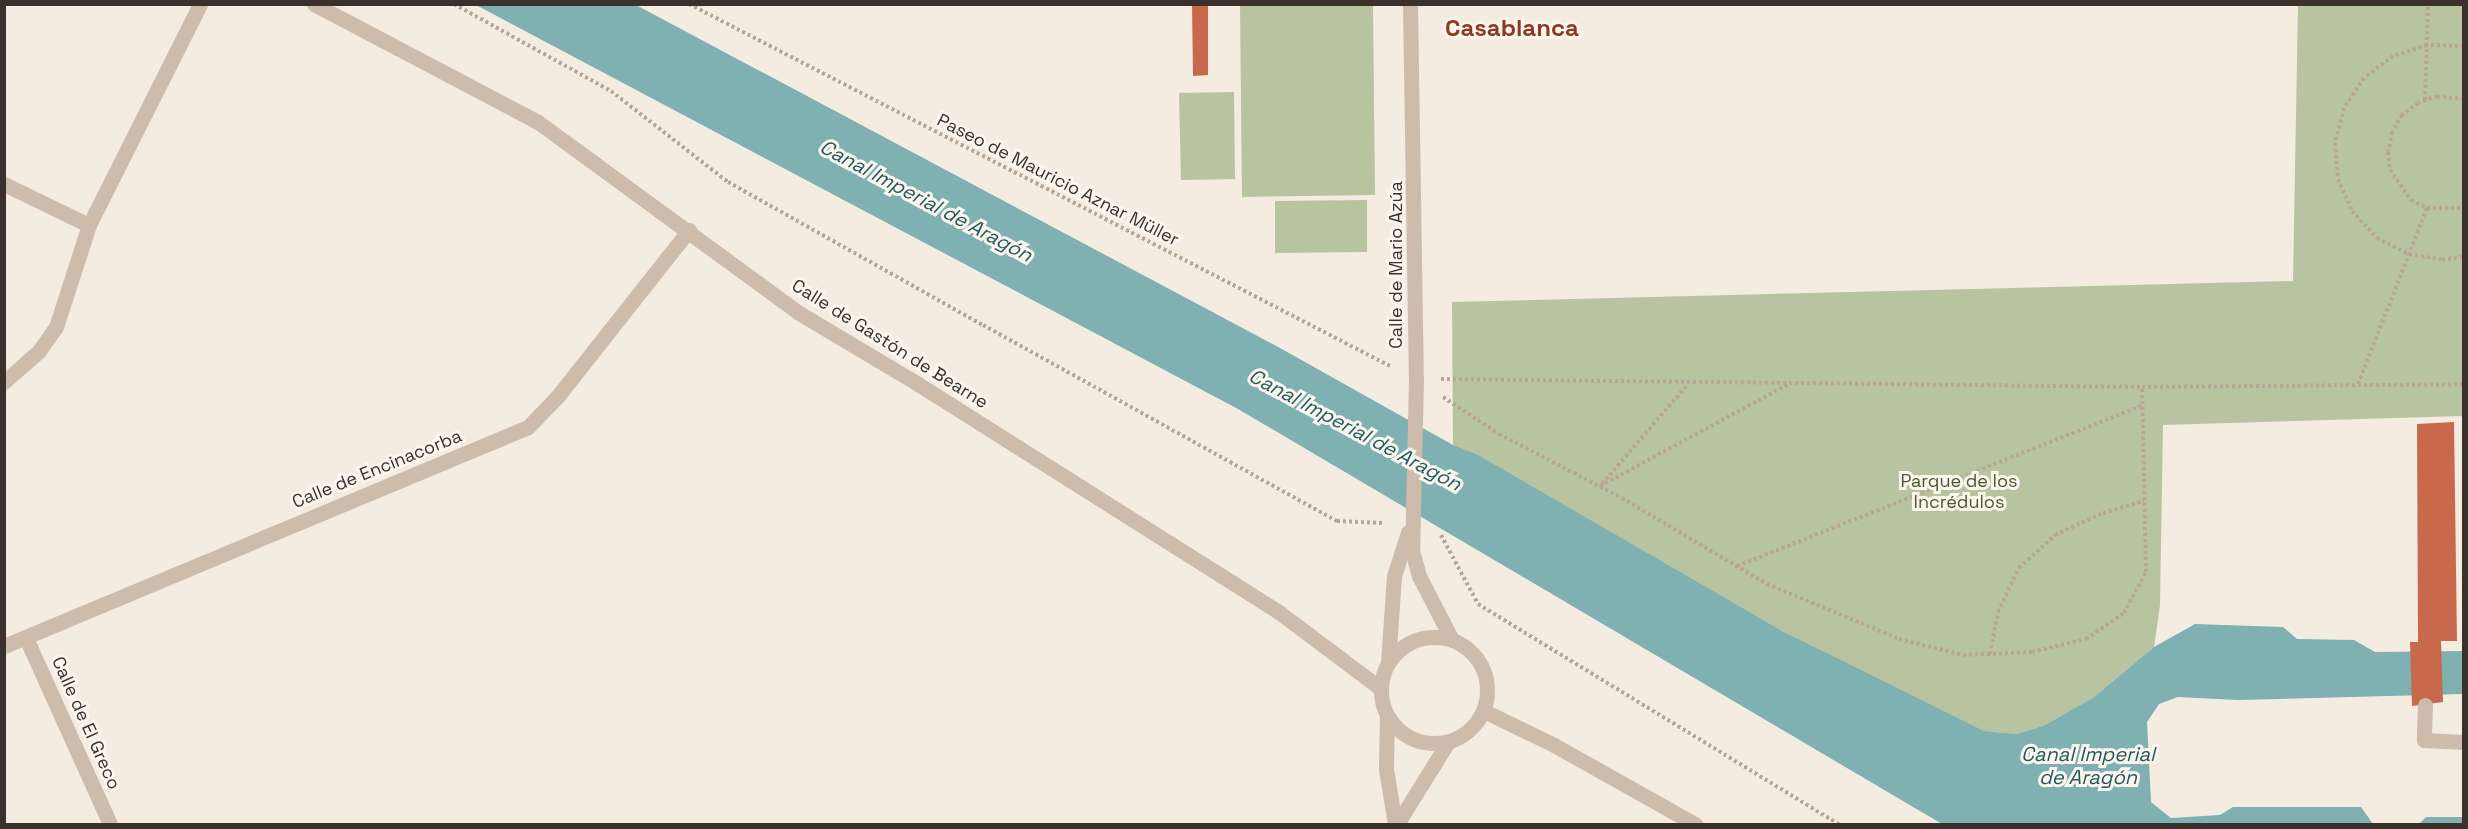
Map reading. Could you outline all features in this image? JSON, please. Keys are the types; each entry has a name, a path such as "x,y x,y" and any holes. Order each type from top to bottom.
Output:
{"street":[{"path":"4,382 39,351 56,327 89,225 200,4"},
{"name":"Calle de Gastón de Bearne","path":"314,4 538,122 689,230 799,313 918,384 1280,613 1380,688"},
{"name":"Calle de Mario Azúa","path":"1410,4 1416,379 1412,520 1414,563 1452,640"},
{"path":"4,184 89,225"},
{"name":"Calle de Encinacorba","path":"4,646 528,427 543,414 689,230"},
{"name":"Calle de Mario Azúa","path":"1388,662 1394,576 1412,520"},
{"path":"1387,716 1413,740 1448,742 1466,734 1484,711 1488,689 1485,672 1475,656 1452,640 1439,637 1413,640 1388,662 1380,688 1387,716 1386,769 1396,825"},
{"name":"Calle de El Greco","path":"26,638 111,825"},
{"path":"2426,705 2424,740 2463,742"},
{"path":"1484,711 1554,745 1695,825"},
{"path":"1396,825 1448,742"}],"path":[{"path":"454,4 611,91 728,182 1327,516 1337,521 1412,520 1439,531 1478,604 1839,825"},
{"name":"Paseo de Mauricio Aznar Müller","path":"689,4 1416,379 1499,435 1599,487 1767,584 1899,639 1963,655 2032,652 2086,639 2124,613 2146,572 2142,387"},
{"path":"2425,100 2428,4"},
{"path":"2463,46 2427,45 2393,56 2364,78 2344,108 2335,143 2338,178 2352,211 2377,238 2409,254 2442,260 2463,256"},
{"path":"2463,99 2437,96 2425,100 2402,115 2392,132 2388,152 2399,186 2427,208 2463,208"},
{"path":"2358,384 2427,208"},
{"path":"1416,379 2142,387 2463,384"},
{"path":"1599,487 1689,383"},
{"path":"1599,487 1790,384"},
{"path":"1736,566 2143,405"},
{"path":"1990,654 1998,612 2019,568 2055,535 2103,513 2145,501"}],"green space":[{"path":"1240,5 1373,5 1375,195 1242,197"},
{"name":"Parque de los Incrédulos","path":"2298,5 2463,5 2463,416 2163,425 2160,605 2154,647 2094,697 2045,725 2017,734 1984,731 1948,716 1782,631 1453,445 1452,302 2293,281"},
{"path":"1234,92 1235,179 1181,180 1179,93"},
{"path":"1367,200 1367,252 1275,253 1275,201"}],"water":[{"name":"Canal Imperial de Aragón","path":"476,5 636,5 1280,348 1453,445 1478,455 1782,631 1984,731 2017,734 2045,725 2094,697 2154,647 2195,624 2283,627 2297,639 2354,640 2375,652 2463,651 2463,694 2237,700 2178,697 2159,704 2147,722 2151,802 2171,818 2220,815 2233,807 2361,807 2373,824 1942,824 1238,409"},
{"path":"2426,817 2463,817 2463,824 2419,824"}],"building":[{"path":"1192,4 1208,4 1208,75 1193,76"},
{"path":"2454,422 2457,641 2441,641 2443,702 2412,706 2410,642 2418,642 2417,424"}],"district":[{"name":"Casablanca","path":"1512,28"}]}
